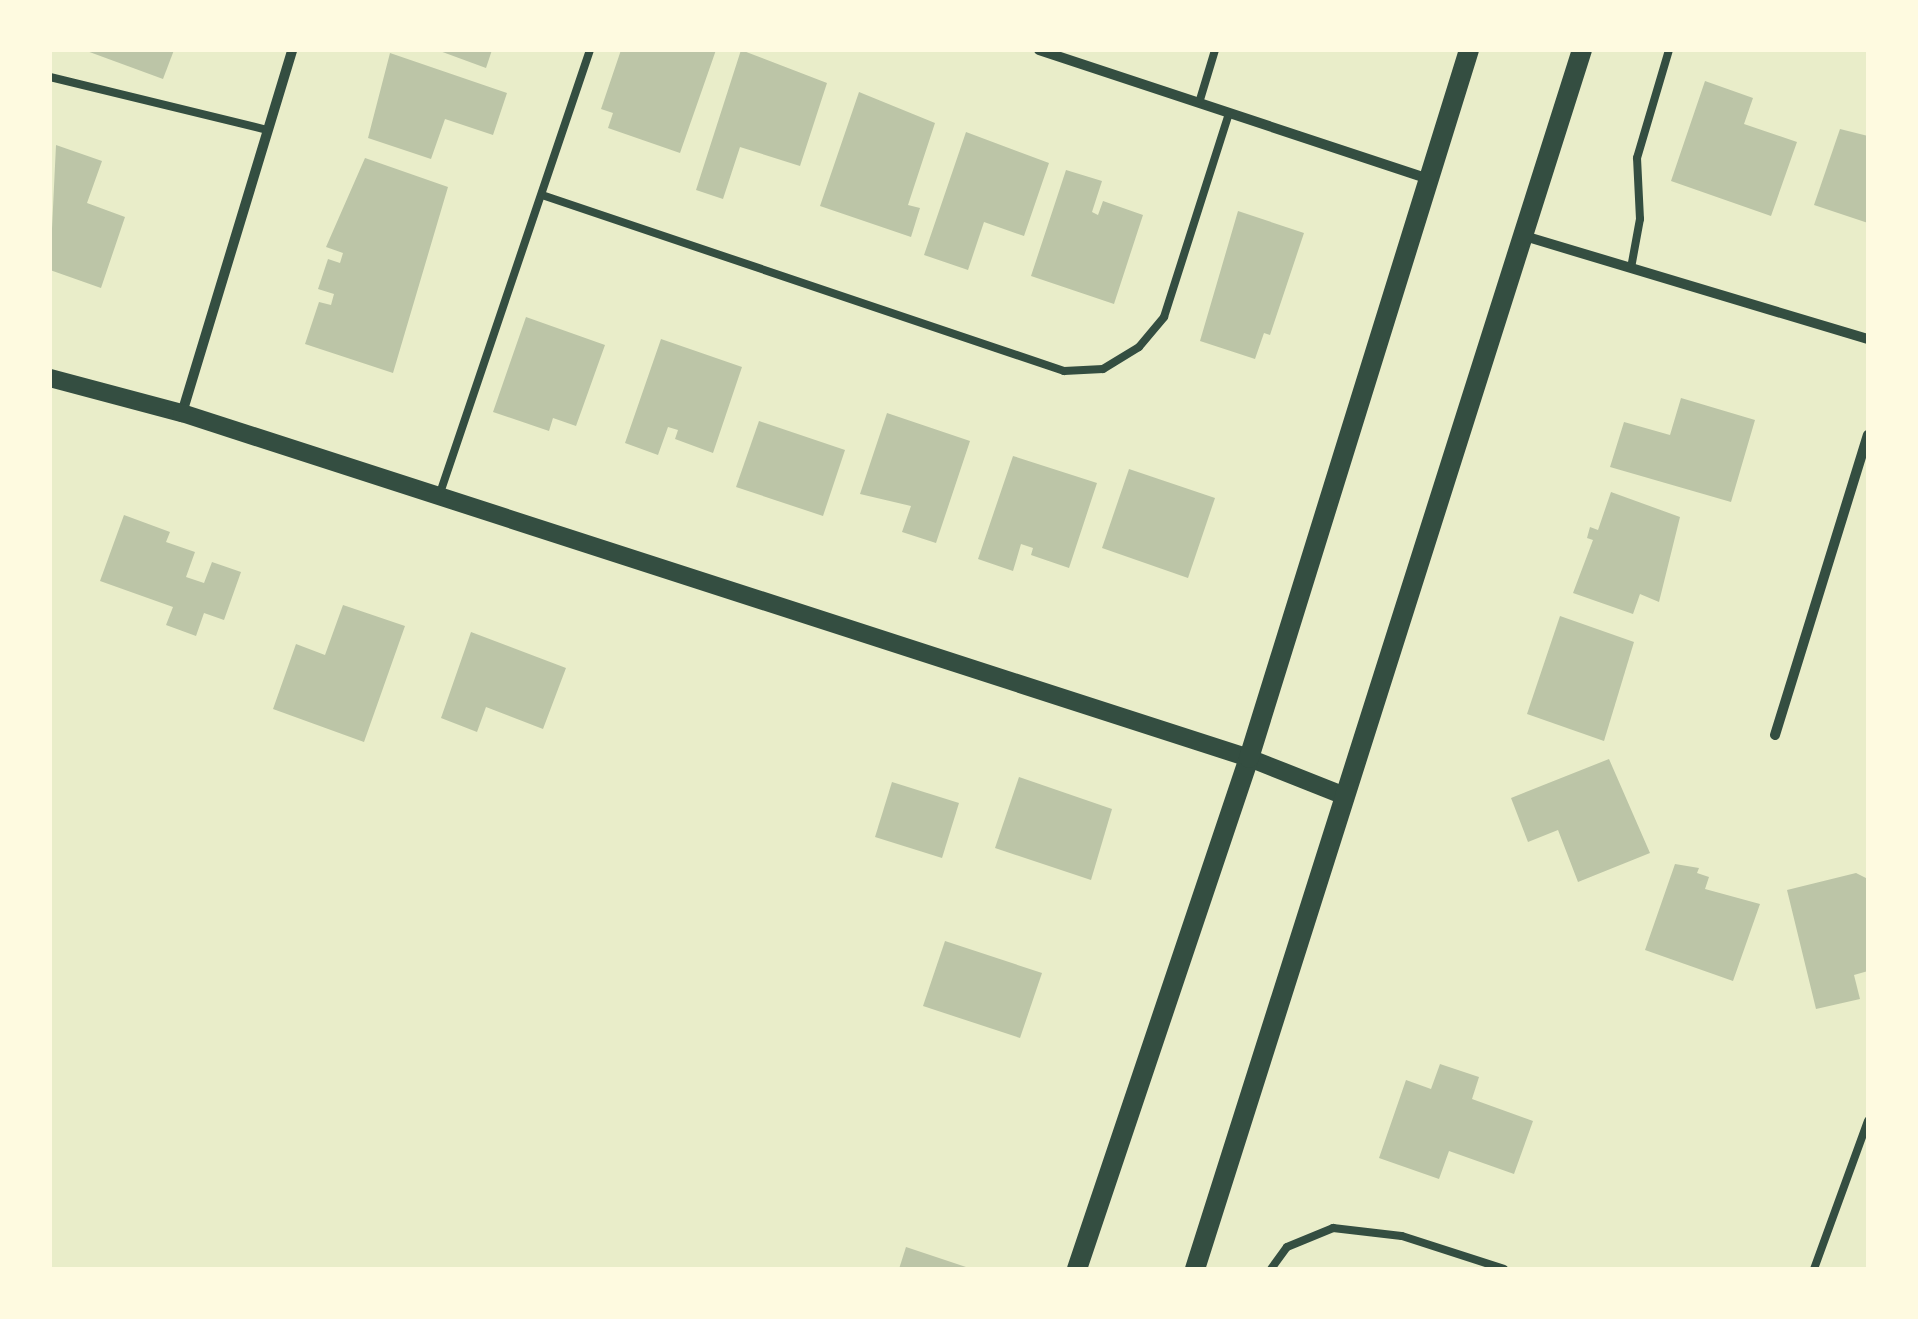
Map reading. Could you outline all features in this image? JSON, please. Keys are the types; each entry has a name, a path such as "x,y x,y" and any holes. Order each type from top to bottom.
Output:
{"main road":[{"path":"1077,1269 1249,758 1470,50"},
{"path":"1194,1269 1340,794 1582,50"}],"street":[{"path":"182,413 292,50"},
{"path":"1039,50 1427,178"},
{"path":"1521,234 1868,339"},
{"path":"50,378 182,413 1249,758 1340,794"},
{"path":"1775,736 1868,436"}],"lane":[{"path":"439,496 590,50"},
{"path":"1199,103 1215,50"},
{"path":"1631,268 1640,219 1637,158 1669,50"},
{"path":"50,78 268,130"},
{"path":"542,195 1064,370 1102,369 1140,347 1164,317 1229,113"},
{"path":"1814,1269 1868,1121"},
{"path":"1271,1269 1287,1246 1333,1228 1402,1236 1504,1269"}],"building":[{"path":"84,50 174,50 163,79"},
{"path":"437,50 492,50 486,68"},
{"path":"621,50 716,50 680,153 608,128 613,113 601,109"},
{"path":"741,50 827,83 800,166 740,147 723,199 696,190"},
{"path":"390,53 507,93 493,135 445,119 431,159 368,138"},
{"path":"1705,81 1753,98 1744,124 1797,142 1771,216 1671,181"},
{"path":"859,92 935,123 908,205 920,208 911,237 820,206"},
{"path":"1840,129 1868,136 1868,223 1814,205"},
{"path":"966,132 1049,163 1024,236 984,222 968,270 924,255"},
{"path":"56,145 102,161 87,203 125,217 101,288 50,270"},
{"path":"365,158 448,187 393,373 305,344 319,302 331,305 334,294 318,289 328,259 340,263 343,253 326,247"},
{"path":"1066,170 1102,181 1092,212 1098,215 1103,201 1143,215 1114,304 1031,276"},
{"path":"1238,211 1304,233 1270,335 1264,333 1255,359 1200,341"},
{"path":"526,317 605,345 576,426 553,418 549,431 493,412"},
{"path":"661,339 742,367 713,453 675,439 678,430 668,427 658,455 625,443"},
{"path":"1681,398 1755,420 1731,502 1610,467 1624,422 1670,435"},
{"path":"887,413 970,441 936,543 902,532 911,506 860,494"},
{"path":"759,421 845,450 823,516 736,487"},
{"path":"1013,456 1097,483 1069,568 1031,555 1033,548 1021,544 1013,571 978,559"},
{"path":"1129,469 1215,498 1188,578 1102,548"},
{"path":"1611,492 1680,517 1659,602 1640,594 1633,614 1573,593 1593,540 1587,538 1590,527 1598,530"},
{"path":"124,515 170,532 166,542 195,552 186,577 204,583 212,562 241,572 224,620 204,613 196,636 166,625 173,607 100,581"},
{"path":"343,605 405,626 364,742 273,709 296,644 325,655"},
{"path":"1560,616 1634,642 1604,741 1527,714"},
{"path":"471,632 566,668 543,729 486,707 477,732 441,718"},
{"path":"1609,759 1650,853 1578,882 1558,830 1528,842 1511,798"},
{"path":"1019,777 1112,809 1091,880 995,848"},
{"path":"892,782 959,803 942,858 875,837"},
{"path":"1675,864 1699,868 1697,873 1709,877 1705,889 1760,904 1733,981 1645,950"},
{"path":"1856,873 1868,879 1868,971 1854,975 1860,999 1816,1009 1787,890"},
{"path":"945,941 1042,973 1020,1038 923,1006"},
{"path":"1440,1064 1479,1077 1472,1099 1533,1121 1514,1174 1449,1151 1439,1179 1379,1158 1406,1080 1431,1089"},
{"path":"906,1247 969,1268 899,1269"}]}
